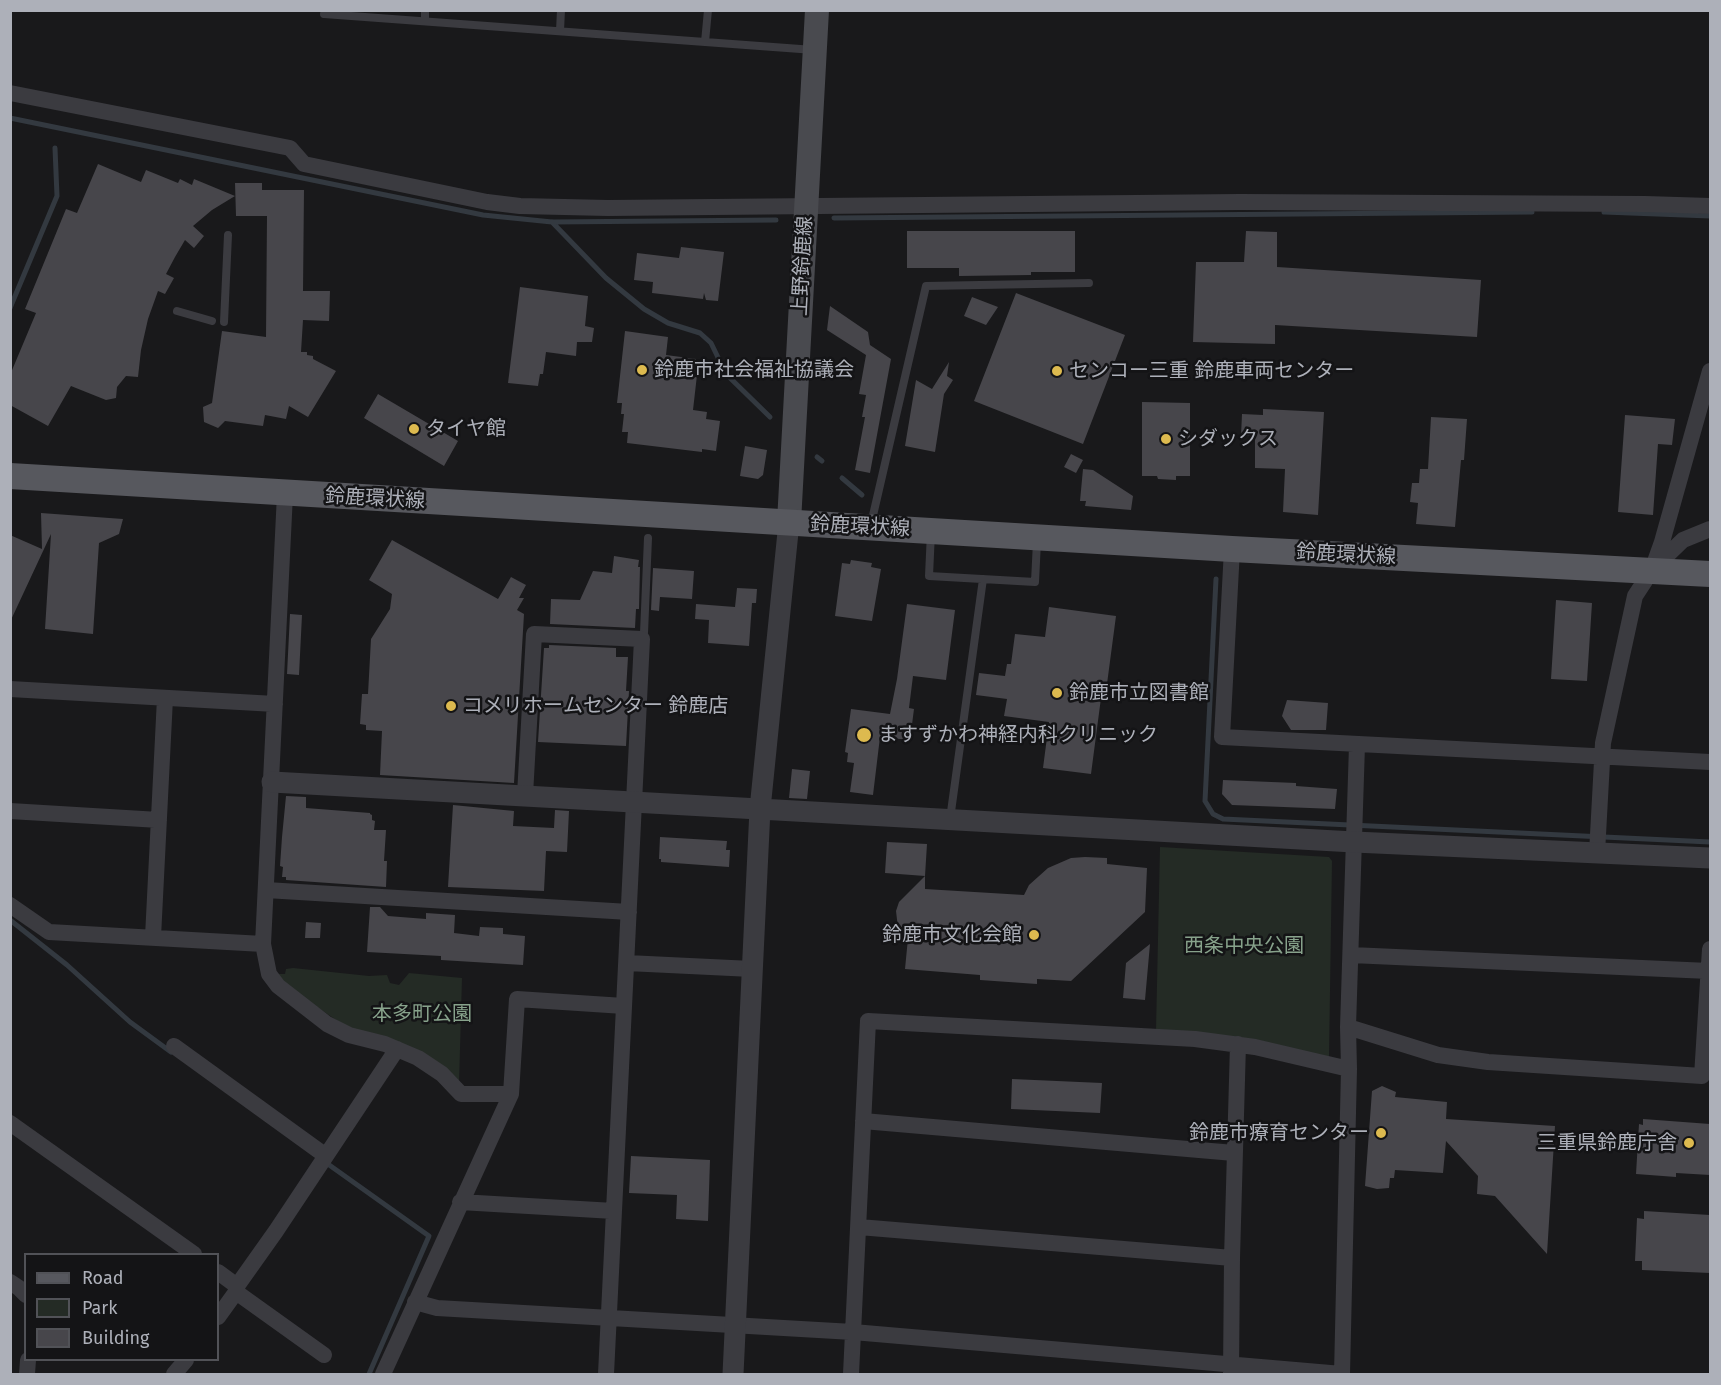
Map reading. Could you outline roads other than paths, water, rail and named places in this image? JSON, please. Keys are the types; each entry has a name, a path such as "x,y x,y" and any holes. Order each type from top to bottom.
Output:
{"main road":[{"name":"上野鈴鹿線","path":"789,522 817,10"},
{"name":"鈴鹿環状線","path":"10,476 1037,538 1710,574"}],"street":[{"path":"10,93 290,148 304,164 487,202 543,208 1264,202 1710,206"},
{"path":"1652,570 1710,371"},
{"path":"285,494 263,944 269,975 278,986 327,1024 349,1035 385,1044 418,1058 442,1074 461,1094 511,1094"},
{"path":"733,1374 760,809 789,522"},
{"path":"1597,850 1603,743 1635,596 1652,570 1683,540 1710,529"},
{"path":"1232,549 1222,737 1710,762"},
{"path":"525,795 534,634 642,639 606,1374"},
{"path":"10,689 275,704"},
{"path":"153,937 165,698"},
{"path":"415,1302 437,1308 853,1332 1231,1369 1342,1374 1348,1027 1357,745"},
{"path":"272,782 950,820 1597,850 1710,858"},
{"path":"10,811 159,820"},
{"path":"266,890 629,912"},
{"path":"10,906 49,932 263,944"},
{"path":"1348,1027 1438,1055 1478,1060 1702,1076 1710,949"},
{"path":"1351,955 1709,971"},
{"path":"627,963 752,969"},
{"path":"382,1374 511,1094 517,999 624,1006"},
{"path":"851,1374 868,1021 1195,1039 1238,1044 1349,1069"},
{"path":"1231,1369 1238,1044"},
{"path":"174,1046 323,1160"},
{"path":"219,1316 397,1049"},
{"path":"863,1121 1234,1153"},
{"path":"10,1123 193,1253"},
{"path":"460,1202 614,1211"},
{"path":"858,1227 1232,1258"},
{"path":"219,1273 324,1355"},
{"path":"10,1282 24,1292"},
{"path":"174,1374 184,1361"}],"lane":[{"path":"425,10 425,21"},
{"path":"560,31 561,10"},
{"path":"705,42 708,10"},
{"path":"324,14 815,50"},
{"path":"224,322 228,235"},
{"path":"870,527 926,286 1089,283"},
{"path":"177,311 212,321"},
{"path":"931,531 929,576 1035,582 1037,538"},
{"path":"642,639 648,538"},
{"path":"950,820 983,579"}],"waterway":[{"path":"10,118 483,215 552,222 776,220"},
{"path":"10,308 57,196 55,148"},
{"path":"834,218 1532,212"},
{"path":"1604,212 1710,216"},
{"path":"552,222 606,278 644,309 668,323 700,333 711,343 726,374 770,417"},
{"path":"817,457 822,461"},
{"path":"842,478 862,495"},
{"path":"1216,579 1205,801 1213,814 1223,819 1710,842"},
{"path":"10,920 67,965 130,1022 171,1052"},
{"path":"325,1162 429,1236 369,1374"}],"place":[{"name":"鈴鹿市社会福祉協議会","path":"642,370"},
{"name":"センコー三重 鈴鹿車両センター","path":"1057,371"},
{"name":"タイヤ館","path":"414,429"},
{"name":"シダックス","path":"1166,439"},
{"name":"鈴鹿市立図書館","path":"1057,693"},
{"name":"コメリホームセンター 鈴鹿店","path":"451,706"},
{"name":"ますずかわ神経内科クリニック","path":"864,735"},
{"name":"鈴鹿市文化会館","path":"1034,935"},
{"name":"鈴鹿市療育センター","path":"1381,1133"},
{"name":"三重県鈴鹿庁舎","path":"1689,1143"}],"park label":[{"name":"西条中央公園","path":"1244,946"},
{"name":"本多町公園","path":"422,1014"}]}
